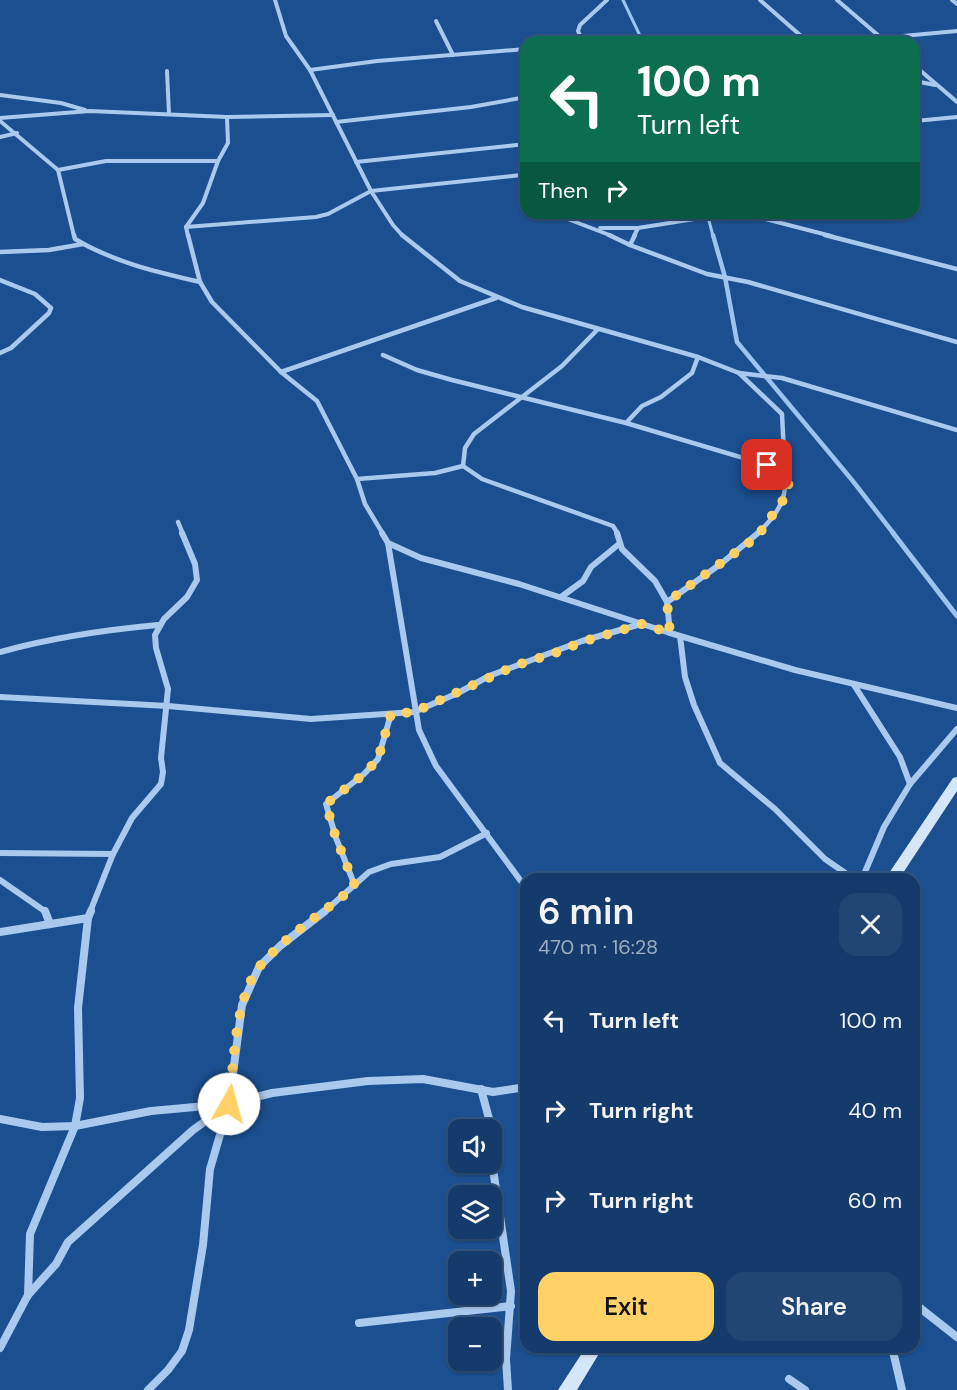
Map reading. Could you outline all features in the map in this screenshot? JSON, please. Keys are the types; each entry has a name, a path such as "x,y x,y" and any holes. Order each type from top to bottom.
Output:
{"street":[{"path":"275,0 286,36 310,70 371,191 393,225 407,240 460,281 497,298 698,357 739,373 782,378 957,430"},
{"path":"580,36 578,31 580,25 607,0"},
{"path":"760,0 800,36"},
{"path":"837,0 879,36"},
{"path":"952,0 957,4"},
{"path":"436,21 453,55"},
{"path":"903,36 957,31"},
{"path":"310,70 362,62 520,49"},
{"path":"920,70 957,102"},
{"path":"167,71 169,114"},
{"path":"920,82 938,85"},
{"path":"0,95 61,103 90,111"},
{"path":"336,122 471,107 520,98"},
{"path":"0,120 90,111 227,117 333,115"},
{"path":"227,117 228,143 218,161 203,202 186,227 200,282 212,302 281,372 317,401 326,414 357,479 365,504 388,543 412,681 414,712 422,738 436,766 520,880"},
{"path":"920,121 957,117"},
{"path":"0,120 58,170 73,234 83,244 166,274 200,282"},
{"path":"0,137 17,133"},
{"path":"356,162 520,145"},
{"path":"58,170 106,161 218,161"},
{"path":"186,227 316,217 328,214 371,191 520,175"},
{"path":"570,219 706,274 748,282 957,342"},
{"path":"596,228 638,228 694,219"},
{"path":"765,219 957,269"},
{"path":"630,245 638,228"},
{"path":"0,252 49,250 83,244"},
{"path":"0,280 30,292 45,301 51,308 49,313 11,348 0,353"},
{"path":"281,372 497,298"},
{"path":"463,466 465,448 474,434 562,366 598,329"},
{"path":"383,355 400,364 460,385 524,397 626,423 767,465 785,473"},
{"path":"626,423 642,406 661,397 692,373 698,357"},
{"path":"667,602 757,537 786,496 789,481 785,473 782,414 739,373"},
{"path":"357,479 435,473 463,466 482,479 612,526 618,534 619,544 655,581 667,602 670,633"},
{"path":"28,1295 30,1234 75,1126 80,1098 78,1008 88,918 113,854 132,818 161,784 168,679 154,637 158,625 193,588 197,577 178,522"},
{"path":"388,543 421,558 561,597 680,636 854,685 957,708"},
{"path":"561,597 583,581 591,567 619,544"},
{"path":"0,697 168,706 311,719 414,712 517,665 642,624"},
{"path":"0,652 45,639 84,632 158,625"},
{"path":"680,636 685,677 694,705 720,763 782,816 825,860 845,873"},
{"path":"854,685 900,757 910,784"},
{"path":"355,886 336,838 326,804 364,774 378,759 391,714"},
{"path":"865,873 884,827 910,784 957,729"},
{"path":"896,873 957,781"},
{"path":"148,1390 168,1371 182,1351 189,1330 203,1245 210,1169 229,1104 242,1005 259,967 280,946 377,867 440,856 487,833"},
{"path":"0,853 113,854"},
{"path":"0,880 44,909 48,914 50,924"},
{"path":"0,932 88,918"},
{"path":"0,1119 42,1127 75,1126 151,1111 229,1104 272,1094 368,1081 423,1079 493,1092 520,1088"},
{"path":"482,1089 489,1119"},
{"path":"0,1348 28,1295 56,1264 68,1242 193,1130 229,1104"},
{"path":"494,1173 506,1243 511,1306 506,1359 508,1390"},
{"path":"358,1323 511,1306"},
{"path":"920,1308 957,1337"},
{"path":"567,1390 592,1353"},
{"path":"893,1353 902,1390"},
{"path":"789,1379 804,1390"}],"waterway":[{"path":"623,0 640,36"},
{"path":"709,219 713,236"},
{"path":"713,235 725,277 737,342 894,534"},
{"path":"893,533 957,616"}],"route":[{"path":"229,1104 242,1005 259,967 280,946 355,886 336,838 326,804 364,774 378,759 391,714 414,712 517,665 642,624 670,633 667,602 757,537 786,496 789,481 785,473 767,465"}]}
